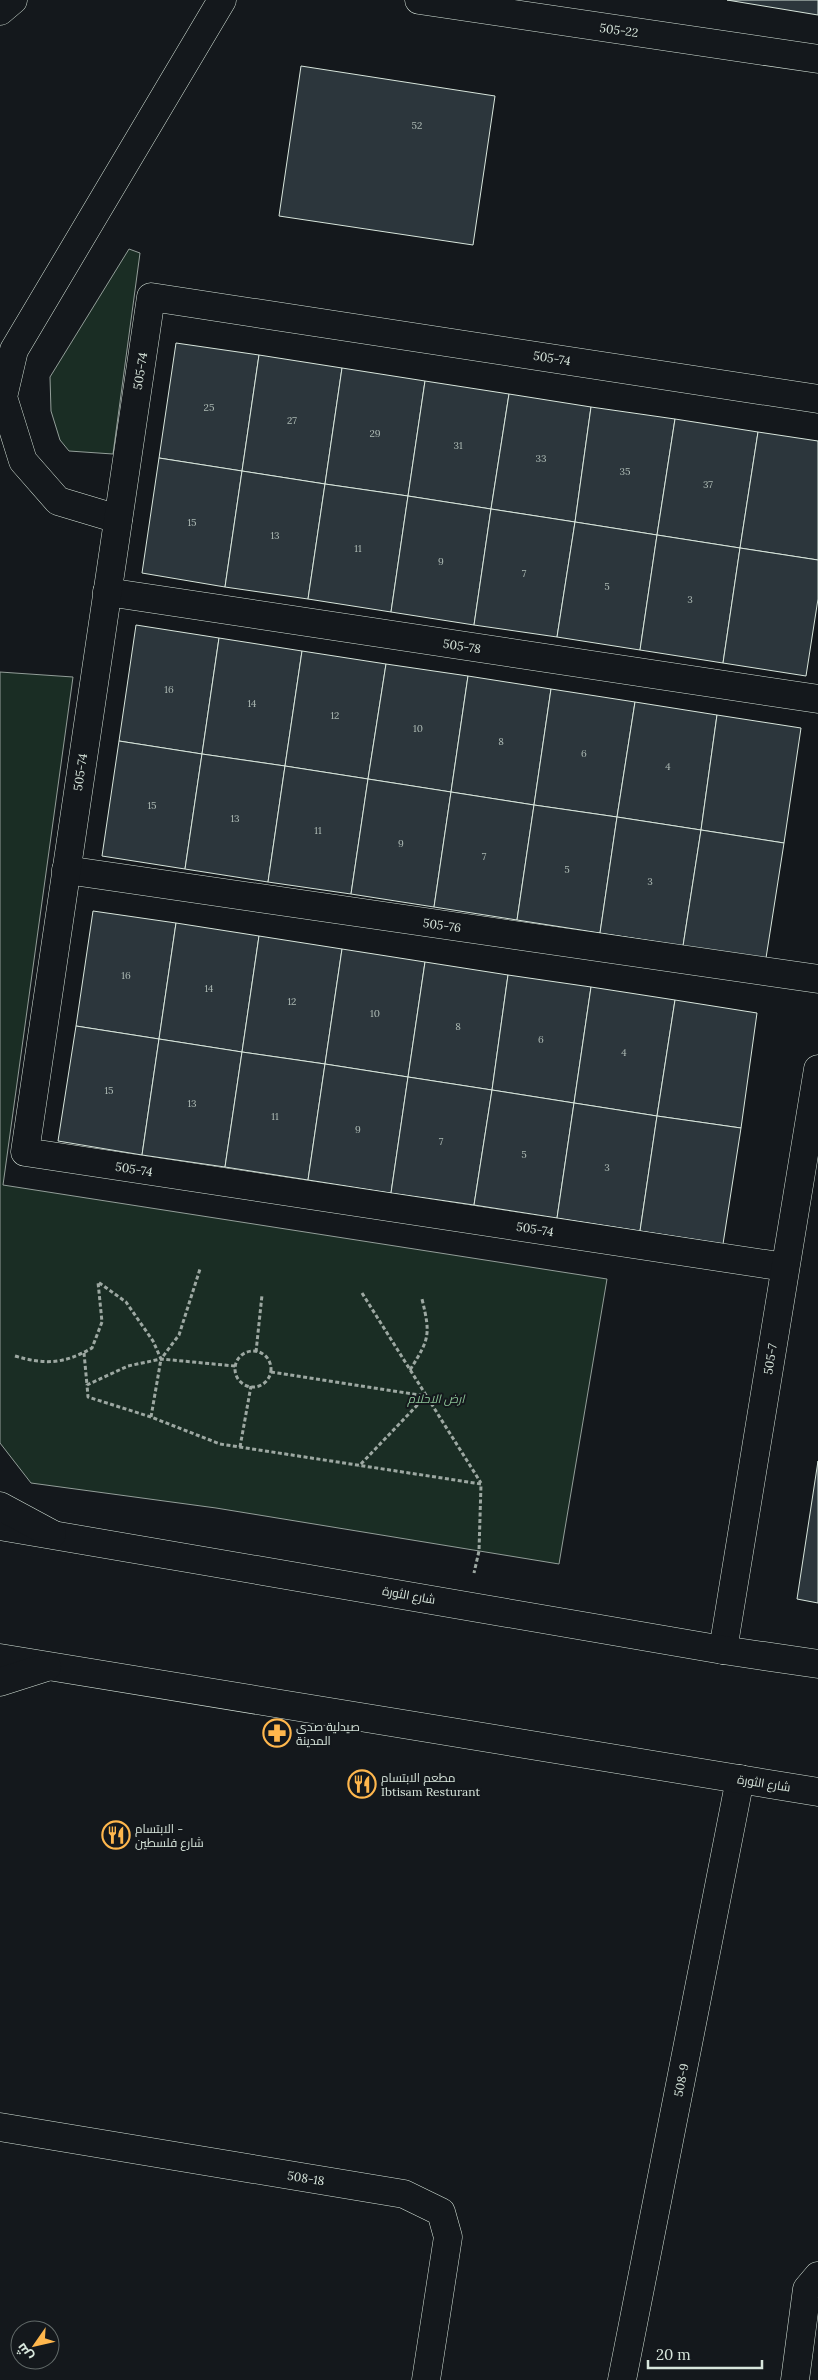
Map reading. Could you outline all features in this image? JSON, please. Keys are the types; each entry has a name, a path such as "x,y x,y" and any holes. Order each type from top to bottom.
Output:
{"main road":[{"path":"0,10 13,0"},
{"path":"118,519 58,501 23,461 3,397 14,350 222,0"},
{"name":"505-22","path":"420,0 539,9 818,59"},
{"name":"505-74","path":"785,1267 25,1152 152,298 818,399"},
{"name":"505-78","path":"107,592 818,700"},
{"name":"505-76","path":"66,870 818,979"},
{"name":"505-7","path":"723,1650 818,1069"},
{"path":"0,1506 52,1534"},
{"name":"شارع الثورة","path":"0,1526 723,1650 818,1664"},
{"name":"شارع الثورة","path":"0,1658 818,1792"},
{"path":"0,1682 47,1667"},
{"name":"508-9","path":"622,2380 740,1779"},
{"name":"508-18","path":"0,2127 404,2194 441,2212 448,2236 426,2380"},
{"path":"796,2380 807,2289 818,2276"}],"path":[{"path":"151,1417 161,1359 179,1335 200,1269"},
{"path":"15,1356 38,1363 72,1359 92,1348 102,1322 98,1282 126,1302 153,1341 161,1359"},
{"path":"362,1293 481,1484 479,1552 467,1605"},
{"path":"256,1352 262,1295"},
{"path":"410,1370 427,1342 427,1320 422,1299"},
{"path":"250,1351 256,1352 262,1353 270,1361 271,1372 266,1382 255,1387 244,1385 236,1377 235,1366 240,1356 250,1351"},
{"path":"84,1353 88,1397 151,1417 220,1444 481,1484"},
{"path":"87,1385 128,1366 161,1359 235,1366"},
{"path":"271,1372 426,1396"},
{"path":"240,1447 251,1386"},
{"path":"358,1466 426,1396"}],"green space":[{"path":"129,249 140,253 113,454 69,451 60,440 51,411 50,377"},
{"name":"ارض الاحلام","path":"0,672 73,677 3,1185 607,1279 559,1564 216,1508 31,1483 0,1443"}],"building":[{"path":"727,0 818,0 818,15"},
{"path":"301,66 495,96 473,245 279,216"},
{"path":"176,343 259,355 242,471 159,458"},
{"path":"259,355 342,368 325,484 242,471"},
{"path":"342,368 425,381 408,496 325,484"},
{"path":"425,381 509,394 491,509 408,496"},
{"path":"509,394 591,407 575,522 491,509"},
{"path":"591,407 675,419 657,535 575,522"},
{"path":"675,419 758,432 740,548 657,535"},
{"path":"758,432 818,441 818,560 740,548"},
{"path":"159,458 242,471 225,587 142,573"},
{"path":"242,471 325,484 308,599 225,587"},
{"path":"325,484 408,496 391,612 308,599"},
{"path":"408,496 491,509 474,625 391,612"},
{"path":"491,509 575,522 557,637 474,625"},
{"path":"575,522 657,535 640,650 557,637"},
{"path":"657,535 740,548 723,663 640,650"},
{"path":"740,548 818,560 818,599 806,676 723,663"},
{"path":"136,625 219,638 202,754 119,741"},
{"path":"219,638 302,651 285,766 202,754"},
{"path":"302,651 386,664 368,779 285,766"},
{"path":"386,664 468,676 451,792 368,779"},
{"path":"468,676 551,689 534,805 451,792"},
{"path":"551,689 635,702 617,817 534,805"},
{"path":"635,702 717,715 701,830 617,817"},
{"path":"717,715 801,728 784,843 701,830"},
{"path":"119,741 202,754 185,869 102,856"},
{"path":"202,754 285,766 268,882 185,869"},
{"path":"285,766 368,779 351,894 268,882"},
{"path":"368,779 451,792 434,907 351,894"},
{"path":"451,792 534,805 517,920 434,907"},
{"path":"534,805 617,817 600,933 517,920"},
{"path":"617,817 701,830 683,946 600,933"},
{"path":"701,830 784,843 766,958 683,946"},
{"path":"93,911 176,923 159,1039 76,1026"},
{"path":"176,923 259,936 242,1052 159,1039"},
{"path":"259,936 342,949 325,1064 242,1052"},
{"path":"342,949 425,962 408,1077 325,1064"},
{"path":"425,962 508,975 492,1090 408,1077"},
{"path":"508,975 591,987 574,1103 492,1090"},
{"path":"591,987 675,1000 657,1116 574,1103"},
{"path":"675,1000 757,1013 741,1128 657,1116"},
{"path":"76,1026 159,1039 142,1155 58,1141"},
{"path":"159,1039 242,1052 225,1167 142,1155"},
{"path":"242,1052 325,1064 308,1180 225,1167"},
{"path":"325,1064 408,1077 391,1193 308,1180"},
{"path":"408,1077 492,1090 474,1205 391,1193"},
{"path":"492,1090 574,1103 557,1218 474,1205"},
{"path":"574,1103 657,1116 640,1231 557,1218"},
{"path":"657,1116 741,1128 723,1244 640,1231"},
{"path":"818,1461 818,1603 797,1599"}],"place":[{"name":"صيدلية صدى المدينة","path":"277,1733"},
{"name":"مطعم الابتسام Ibtisam Resturant","path":"362,1784"},
{"name":"الابتسام - شارع فلسطين","path":"116,1835"}]}
